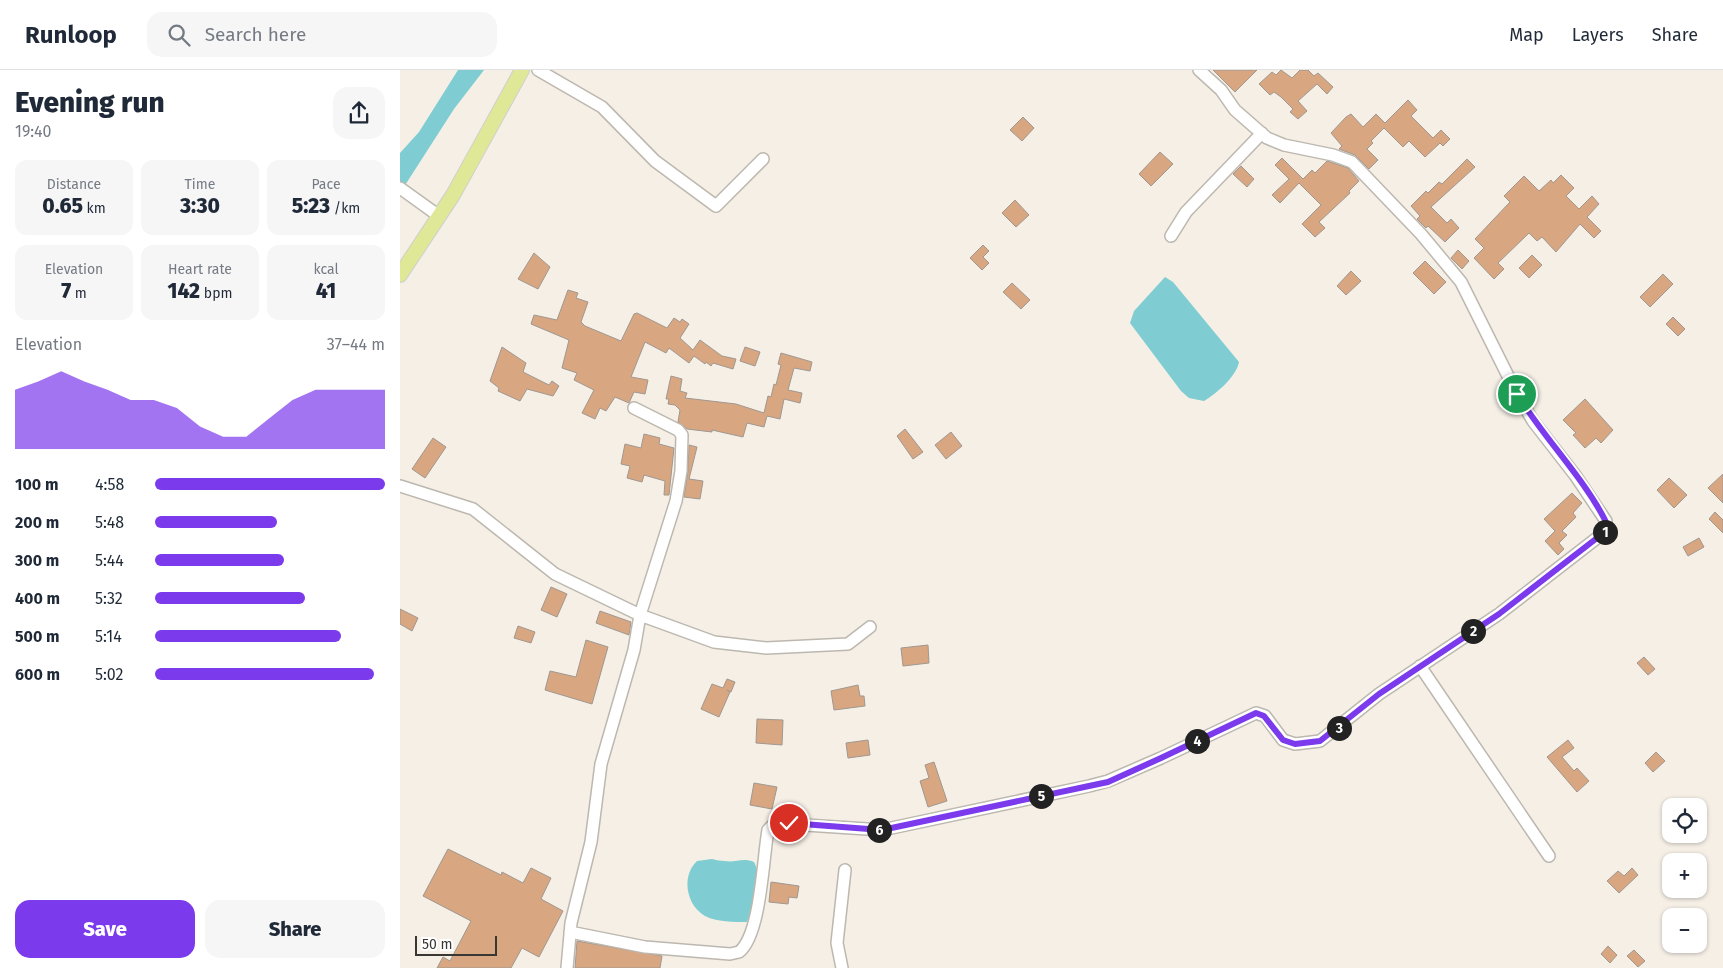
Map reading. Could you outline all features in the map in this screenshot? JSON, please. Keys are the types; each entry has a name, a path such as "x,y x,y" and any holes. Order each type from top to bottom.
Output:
{"main road":[{"path":"400,275 439,216 522,70"}],"street":[{"path":"538,70 602,107 655,161 716,206 763,159"},
{"path":"570,932 645,947 730,954 740,952 748,940 764,869 768,830 775,823 882,830 1108,782 1256,713 1264,716 1283,740 1295,744 1320,741 1379,694 1499,614 1606,531 1606,521 1529,415 1503,368 1461,282 1421,234 1352,162 1333,155 1284,145 1267,138 1235,110 1221,90 1199,70"},
{"path":"1172,236 1186,212 1262,133"},
{"path":"400,188 439,216"},
{"path":"567,968 570,932 591,842 601,764 634,650 640,615 676,501 683,438 678,430 634,408"},
{"path":"400,486 473,509 555,574 640,615 714,642 766,648 848,644 870,627"},
{"path":"1420,666 1549,856"},
{"path":"842,968 837,943 845,870"}],"water":[{"path":"458,70 484,70 454,109 400,193 400,153 419,132"},
{"path":"1165,277 1173,282 1239,362 1230,379 1215,394 1204,401 1189,398 1181,391 1130,323 1134,311"},
{"path":"712,859 754,862 758,876 754,900 747,922 709,918 693,905 688,890 689,874 697,861"}],"building":[{"path":"1213,70 1257,70 1235,92"},
{"path":"1281,70 1292,78 1300,70 1308,70 1314,76 1318,73 1333,87 1327,94 1317,84 1298,101 1307,111 1298,119 1290,112 1293,109 1281,97 1274,92 1270,95 1259,84 1272,72 1276,75"},
{"path":"1408,100 1417,110 1411,116 1433,138 1441,130 1450,139 1443,146 1440,143 1425,157 1409,141 1403,147 1384,128 1371,141 1373,143 1367,149 1378,160 1369,169 1355,155 1339,149 1342,146 1331,133 1346,117 1351,114 1363,127 1376,114 1385,123"},
{"path":"1023,117 1034,128 1022,141 1010,130"},
{"path":"1160,152 1173,164 1151,186 1139,174"},
{"path":"1282,158 1303,179 1312,170 1315,173 1327,161 1348,168 1359,181 1349,191 1350,193 1319,222 1325,228 1315,237 1302,224 1321,205 1299,183 1280,203 1272,195 1289,179 1275,165"},
{"path":"1467,159 1475,167 1431,207 1447,223 1451,219 1459,228 1445,242 1428,226 1426,228 1417,219 1420,216 1411,206 1426,191 1428,193 1439,182 1442,184"},
{"path":"1241,166 1254,179 1247,187 1233,174"},
{"path":"1561,175 1574,188 1566,196 1579,209 1592,196 1599,204 1587,217 1601,231 1594,238 1580,224 1556,252 1542,237 1537,241 1529,233 1498,263 1504,269 1494,279 1474,258 1484,248 1475,239 1510,202 1504,196 1524,176 1539,191 1551,180 1553,183"},
{"path":"1015,200 1029,215 1016,227 1002,213"},
{"path":"983,245 989,251 983,257 989,263 982,270 970,258"},
{"path":"1458,250 1469,261 1462,269 1451,258"},
{"path":"534,253 550,267 538,289 518,279"},
{"path":"1532,255 1542,265 1529,278 1519,268"},
{"path":"1425,261 1446,282 1434,294 1413,273"},
{"path":"1351,271 1361,281 1346,295 1337,286"},
{"path":"1663,274 1673,284 1650,307 1640,297"},
{"path":"1012,283 1030,300 1021,309 1003,292"},
{"path":"568,290 578,293 576,298 588,302 581,322 585,326 621,341 634,314 637,313 667,328 674,318 680,322 682,319 689,324 680,338 693,350 700,340 722,356 736,359 733,369 713,363 711,366 706,362 705,364 694,356 689,363 669,348 666,353 645,342 631,377 648,380 645,394 634,392 629,403 615,397 606,411 600,408 595,419 582,413 594,390 574,380 577,373 562,368 569,340 531,324 534,315 557,320"},
{"path":"1673,317 1685,329 1678,336 1666,324"},
{"path":"502,347 526,363 523,372 549,385 552,381 559,386 553,396 527,389 520,401 498,391 499,388 490,381"},
{"path":"745,347 760,352 755,366 740,361"},
{"path":"781,353 812,362 810,371 794,368 788,390 802,393 800,403 784,399 780,419 767,416 764,427 747,423 743,437 712,430 712,432 687,429 678,422 680,410 675,405 668,404 669,399 666,399 671,376 682,379 680,391 687,393 685,398 736,404 764,413 768,396 771,397 774,384 776,385 781,365 778,364"},
{"path":"1585,399 1613,430 1601,443 1596,438 1585,448 1573,435 1576,433 1563,420"},
{"path":"905,429 923,452 913,459 897,436"},
{"path":"951,432 962,446 946,459 935,445"},
{"path":"644,434 660,438 659,444 674,448 669,495 664,495 665,481 644,475 642,482 627,478 630,466 621,464 625,444 641,448"},
{"path":"433,438 446,447 425,478 412,469"},
{"path":"689,445 697,447 689,479 703,481 700,499 684,497"},
{"path":"1723,474 1723,503 1708,488"},
{"path":"1669,478 1687,495 1674,508 1657,490"},
{"path":"1572,493 1582,503 1573,513 1576,517 1562,531 1567,535 1559,543 1564,549 1558,555 1545,541 1555,531 1544,519"},
{"path":"1715,512 1723,520 1723,533 1709,519"},
{"path":"1699,538 1704,547 1688,556 1683,547"},
{"path":"551,587 567,594 557,617 541,610"},
{"path":"400,609 418,618 412,631 400,624"},
{"path":"600,611 631,622 629,635 596,623"},
{"path":"518,626 535,632 531,643 514,638"},
{"path":"586,640 608,647 592,704 545,690 550,671 576,677"},
{"path":"928,645 929,663 903,666 901,648"},
{"path":"1644,657 1655,669 1648,675 1637,663"},
{"path":"727,679 735,682 731,692 727,690 730,692 719,717 701,709 712,684 723,688"},
{"path":"858,685 860,696 864,696 865,706 834,710 831,691"},
{"path":"757,719 783,720 782,745 756,743"},
{"path":"868,740 870,755 848,758 846,743"},
{"path":"1568,740 1574,748 1562,757 1574,771 1577,768 1589,781 1577,792 1547,757"},
{"path":"1656,752 1665,761 1653,772 1645,763"},
{"path":"934,762 947,801 928,807 920,781 929,778 925,765"},
{"path":"754,783 777,787 772,809 750,805"},
{"path":"448,849 501,875 502,872 523,883 531,868 551,878 541,899 563,911 539,957 522,948 511,968 437,968 443,957 450,961 471,921 423,896"},
{"path":"1632,868 1638,875 1619,893 1607,881 1618,871 1624,876"},
{"path":"771,882 799,886 797,898 789,897 788,904 769,902"},
{"path":"577,941 662,956 660,968 575,968"},
{"path":"1608,946 1617,955 1610,963 1601,954"},
{"path":"1634,950 1645,961 1638,967 1627,956"}],"route":[{"path":"789,823 882,830 958,812 1108,782 1256,713 1264,716 1283,740 1295,744 1308,744 1329,736 1379,694 1499,614 1606,531 1606,521 1575,475 1534,421 1517,394"}]}
